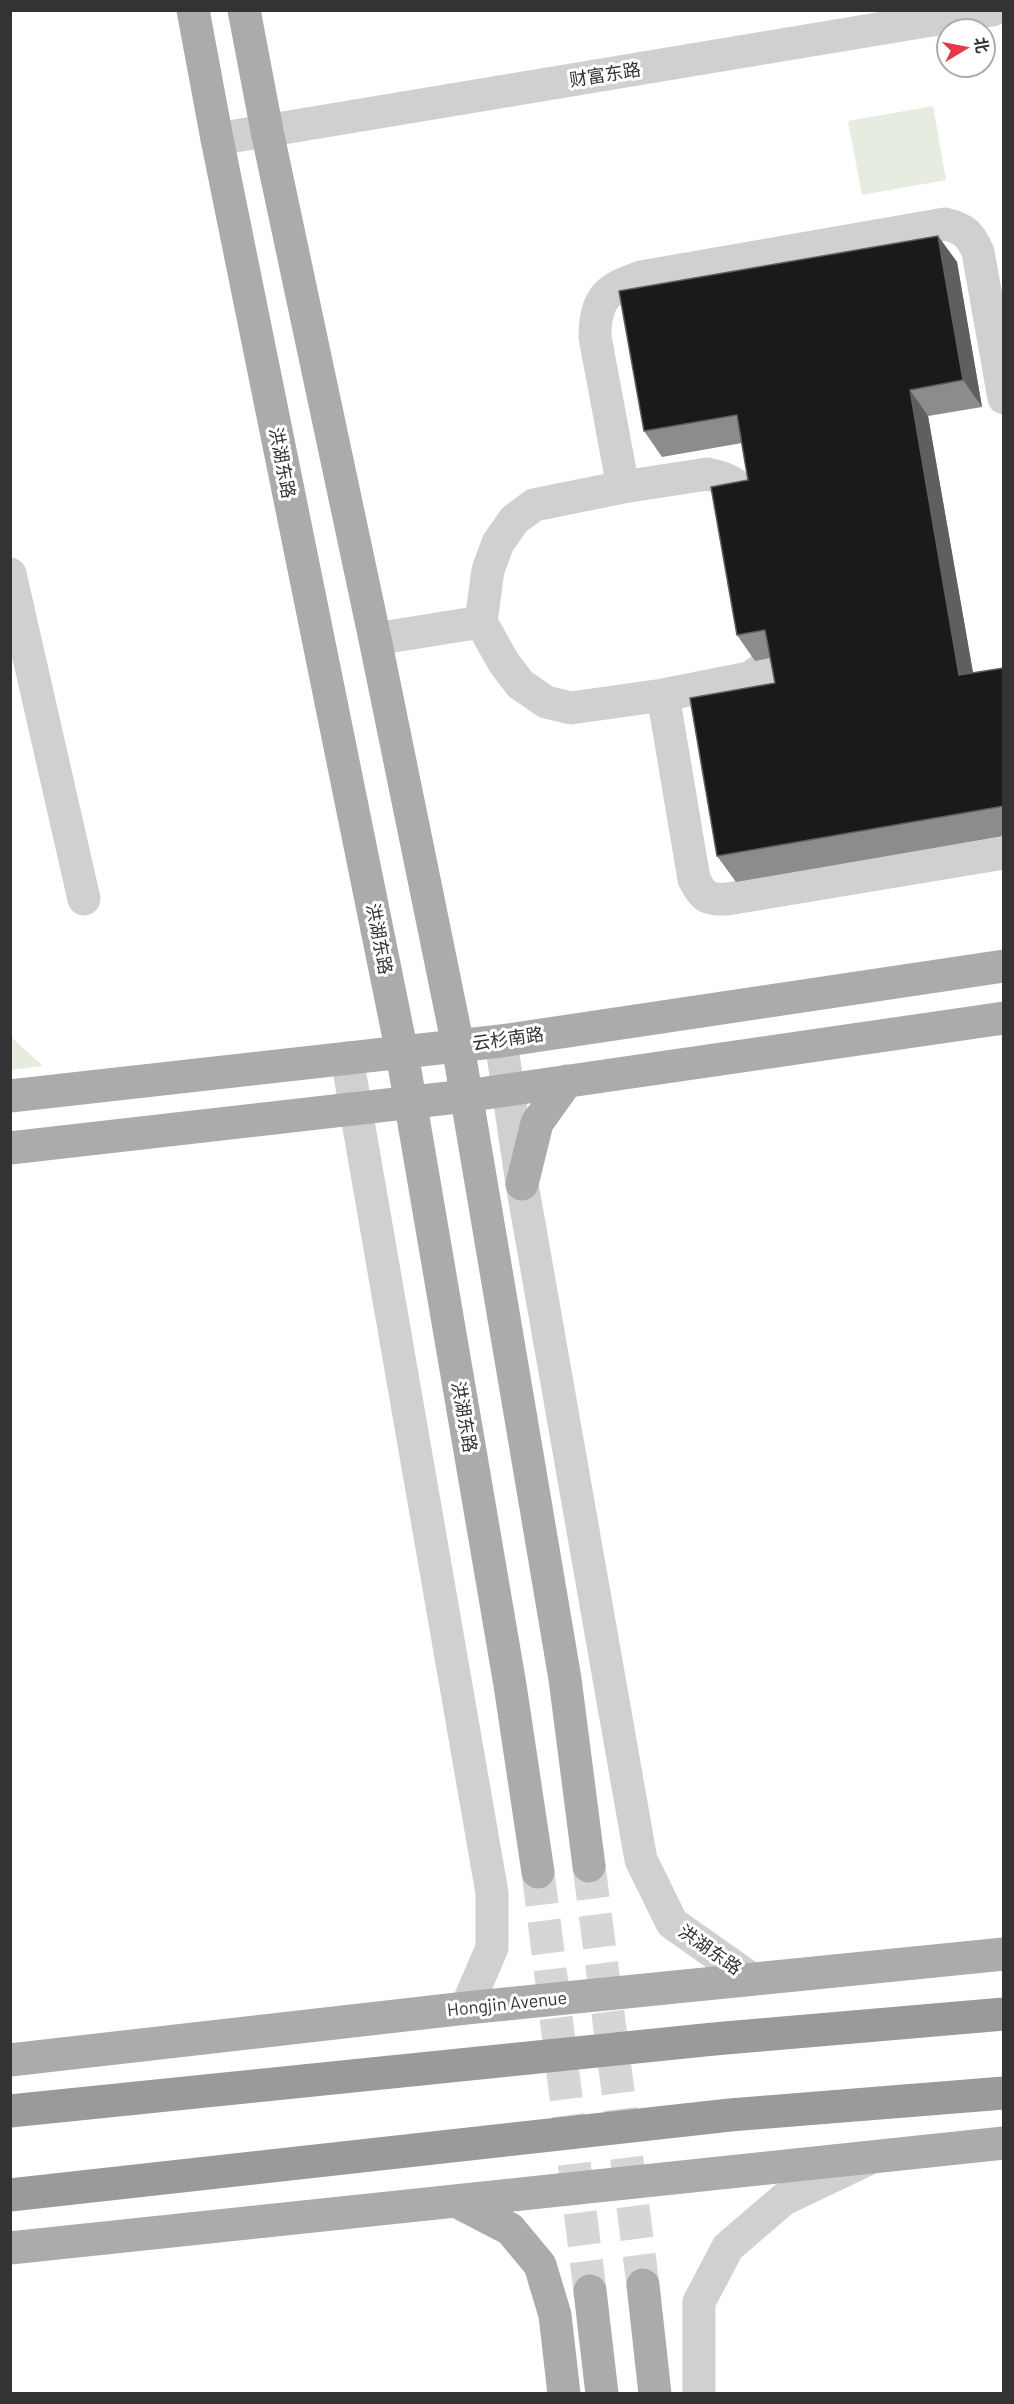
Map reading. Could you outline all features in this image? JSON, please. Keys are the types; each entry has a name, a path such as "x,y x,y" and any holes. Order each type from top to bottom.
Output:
{"highway":[{"path":"10,2111 714,2038 1004,2014"},
{"path":"10,2195 730,2115 1004,2093"}],"main road":[{"name":"洪湖东路","path":"193,10 217,139 402,1053 510,1685 538,1872"},
{"path":"244,10 267,131 375,639 458,1046 565,1679 589,1866"},
{"name":"云杉南路","path":"10,1096 501,1041 1004,966"},
{"path":"10,1148 466,1096 1004,1018"},
{"path":"522,1184 537,1123 567,1081"},
{"name":"Hongjin Avenue","path":"10,2060 466,2008 1004,1954"},
{"path":"10,2248 1004,2143"},
{"path":"456,2201 510,2229 540,2265 555,2315 564,2394"},
{"path":"643,2285 655,2394"},
{"path":"590,2291 602,2394"}],"street":[{"name":"财富东路","path":"217,139 992,10"},
{"path":"623,487 595,337 595,316 602,301 616,286 640,277 945,224 960,228 972,239 978,252 1004,398"},
{"path":"707,474 726,478 741,488 752,506 775,641 771,656 763,669 749,678 663,695 571,708 546,702 520,684 504,663 481,622 488,570 498,543 514,520 534,505 623,487 707,474"},
{"path":"10,574 84,900"},
{"path":"375,639 481,622"},
{"path":"663,695 694,879 701,892 712,900 1004,853"},
{"name":"洪湖东路","path":"501,1041 522,1184 641,1860 672,1923 750,1978"},
{"path":"347,1058 492,1893 492,1948 466,2008"},
{"path":"699,2394 699,2302 728,2247 784,2199 878,2155"}],"shaded area":[{"path":"933,106 946,180 862,195 848,121"},
{"path":"11,1037 43,1066 11,1070"}],"building":[{"path":"938,236 963,380 910,390 959,675 1004,668 1004,806 717,856 690,698 775,683 765,630 737,635 711,487 748,480 737,415 644,431 619,291"}],"tunnel":[{"path":"589,1866 643,2285"},
{"path":"538,1872 590,2291"}]}
